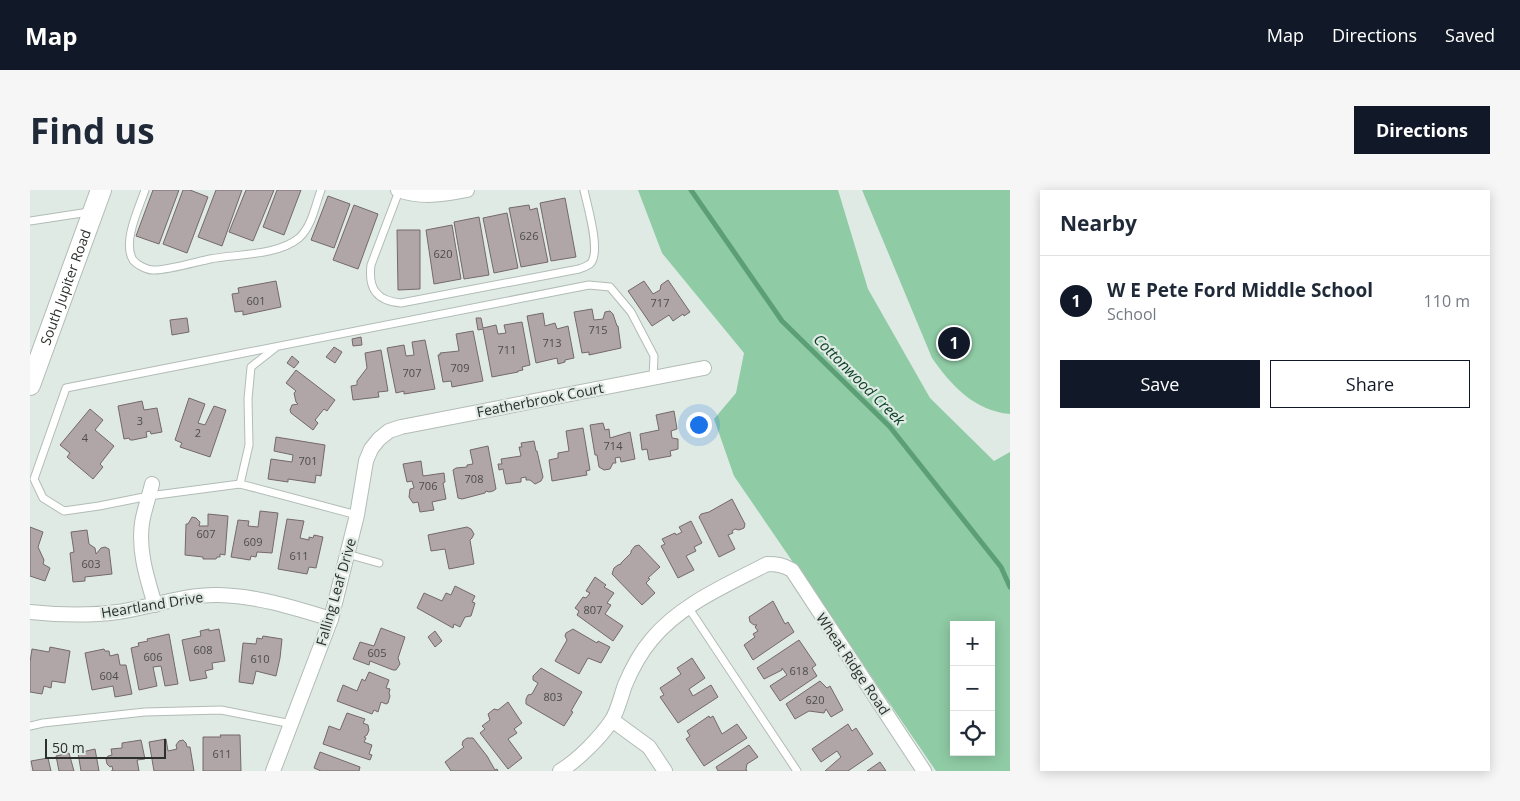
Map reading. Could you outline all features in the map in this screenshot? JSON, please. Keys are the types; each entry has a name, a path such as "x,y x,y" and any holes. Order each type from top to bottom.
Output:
{"street":[{"name":"South Jupiter Road","path":"30,385 101,190"},
{"path":"398,190 411,195 429,196 467,190"},
{"name":"Featherbrook Court","path":"379,439 401,427 704,368"},
{"name":"Falling Leaf Drive","path":"273,771 331,619 357,514 366,461 371,449 379,439"},
{"path":"150,490 142,522 141,544 143,562 155,605"},
{"name":"Wheat Ridge Road","path":"688,607 767,564 784,565 792,570 924,771"},
{"name":"Heartland Drive","path":"30,612 85,615 118,612 188,597 218,595 282,604 331,619"},
{"path":"560,771 588,749 612,720 626,683 652,639 667,623 688,607"},
{"path":"612,720 649,747 665,771"}],"lane":[{"path":"145,190 130,232 130,249 133,260 142,267 153,270 280,248 297,239 308,228 320,190"},
{"path":"398,190 371,265 369,277 374,289 387,302 401,303 579,270 591,263 595,255 595,244 584,190"},
{"path":"30,221 93,212"},
{"path":"357,514 240,484 150,490 99,506 64,511 43,498 34,479 66,388 589,285 610,287 631,312 654,356 653,378"},
{"path":"240,484 249,445 248,399 250,367 277,346"},
{"path":"348,554 379,563"},
{"path":"688,607 797,771"},
{"path":"30,726 42,723 144,712 221,710 292,724"}],"green space":[{"path":"638,190 838,190 868,289 930,398 994,461 1010,452 1010,771 936,771 734,476 714,419 736,393 744,353 662,253"},
{"path":"862,190 1010,190 1010,414 985,408 965,395 947,378 932,358"}],"building":[{"path":"153,190 179,190 159,244 136,236"},
{"path":"183,190 190,190 208,197 187,253 163,244"},
{"path":"216,190 242,190 222,246 198,237"},
{"path":"246,190 274,190 253,241 229,232"},
{"path":"277,190 301,190 284,235 263,227"},
{"path":"328,196 350,204 334,248 311,240"},
{"path":"565,198 576,257 551,261 540,203"},
{"path":"354,205 378,214 358,269 333,260"},
{"path":"529,205 530,210 537,208 548,262 521,267 509,208"},
{"path":"507,213 518,268 494,273 483,218"},
{"path":"479,217 489,275 464,279 454,222"},
{"path":"452,225 461,279 434,284 426,230"},
{"path":"397,230 420,230 420,289 398,290"},
{"path":"668,280 690,312 684,316 683,314 673,321 669,315 652,326 628,291 644,281 653,294 660,290 661,285"},
{"path":"276,281 281,307 243,315 243,311 235,312 232,294 239,293 238,288"},
{"path":"592,309 594,320 603,319 605,312 610,311 613,314 618,326 621,348 589,355 589,352 582,353 574,312"},
{"path":"543,313 545,326 555,323 557,329 568,326 574,358 558,364 557,358 536,363 527,316"},
{"path":"187,318 189,332 172,335 170,320"},
{"path":"476,318 481,318 483,328 496,325 498,334 506,333 504,325 522,322 530,365 522,367 523,370 518,372 492,377 483,329 478,330"},
{"path":"473,331 483,381 452,387 451,381 443,382 438,355 440,353 459,351 456,334"},
{"path":"361,337 362,345 353,346 352,339"},
{"path":"425,340 435,389 404,394 404,391 396,393 387,348 404,345 406,356 414,355 412,342"},
{"path":"334,347 342,352 335,363 326,357"},
{"path":"381,350 388,391 378,392 379,397 353,400 351,386 357,385 357,381 367,368 365,353"},
{"path":"292,356 299,362 294,368 287,363"},
{"path":"296,370 335,400 327,411 324,409 315,420 318,423 313,430 291,413 290,410 292,405 298,404 294,393 296,391 286,383"},
{"path":"189,398 205,404 198,423 205,425 214,406 226,410 210,457 180,447 182,443 175,440"},
{"path":"142,401 144,410 157,408 162,432 151,434 150,431 146,432 147,437 133,440 129,438 124,439 118,406"},
{"path":"90,409 103,420 95,430 114,446 100,464 103,467 93,479 67,457 70,453 60,445"},
{"path":"674,411 677,429 671,431 672,438 678,439 678,449 670,451 671,456 649,460 647,449 642,450 640,434 659,430 656,415"},
{"path":"603,423 605,430 609,429 610,438 630,432 635,459 621,462 620,457 615,458 616,463 613,463 610,469 604,470 599,467 590,425"},
{"path":"583,428 590,470 586,471 587,475 552,481 549,460 558,458 558,453 569,451 566,431"},
{"path":"276,437 325,445 321,476 316,475 315,483 288,479 288,482 268,479 271,459 292,462 293,455 274,451"},
{"path":"534,441 543,477 541,481 535,484 530,480 526,480 526,477 521,478 521,482 506,484 503,469 499,470 498,464 502,464 501,459 521,456 519,447 522,447 521,443"},
{"path":"488,446 496,489 462,499 458,498 453,470 473,464 470,450"},
{"path":"421,461 423,476 444,473 445,482 443,483 446,499 432,502 434,510 420,512 418,502 413,503 409,497 410,489 414,488 412,481 407,482 403,464"},
{"path":"732,499 745,524 744,528 735,529 732,531 733,533 728,535 735,549 719,557 699,517 701,514 709,512"},
{"path":"260,511 278,513 272,553 257,552 256,557 251,556 250,560 231,557 238,520 249,521 248,526 258,527"},
{"path":"208,514 228,516 225,555 220,554 220,557 216,559 203,559 203,557 185,555 186,524 188,524 192,517 200,522 199,526 208,526"},
{"path":"287,519 304,521 300,538 309,540 309,537 313,538 314,535 323,537 316,568 309,567 307,574 278,569"},
{"path":"691,521 702,543 694,547 696,551 686,556 694,570 678,578 661,546 665,544 662,539 682,532 679,527"},
{"path":"30,527 43,532 38,547 44,560 43,564 50,568 45,581 30,576"},
{"path":"467,527 474,534 470,540 474,564 449,569 445,549 431,551 428,535"},
{"path":"87,530 89,544 95,548 96,554 101,548 109,549 112,574 85,577 85,581 73,582 70,553 74,552 71,532"},
{"path":"639,545 660,567 648,578 650,579 646,583 655,593 642,605 612,574 614,568 621,564 635,546"},
{"path":"595,577 606,585 604,587 614,593 607,603 611,605 605,614 623,626 613,641 577,615 579,611 575,608 583,597 586,598 590,593 586,591"},
{"path":"455,586 475,596 472,602 475,603 471,616 465,617 460,627 454,624 453,628 417,608 424,593 442,601 446,593 451,595"},
{"path":"773,601 785,624 788,622 794,632 753,660 744,645 755,637 753,634 758,631 755,627 757,625 750,622 749,617"},
{"path":"381,628 405,637 398,658 400,664 396,670 370,661 369,665 353,659 360,642 374,646"},
{"path":"209,629 209,631 219,629 225,661 212,663 213,669 205,671 207,678 190,681 182,640 201,636 200,631"},
{"path":"573,629 597,643 598,641 610,647 601,663 588,658 579,674 555,661 567,640 566,633"},
{"path":"435,631 442,641 435,647 428,637"},
{"path":"169,634 178,684 165,686 161,666 153,667 157,686 139,690 131,648 139,646 138,643 148,641 147,639"},
{"path":"263,636 282,639 276,676 256,671 253,684 239,682 243,643 256,644 257,638 262,639"},
{"path":"799,640 816,665 812,668 817,676 780,701 770,686 787,675 782,668 782,670 764,679 757,668"},
{"path":"50,647 70,651 65,683 52,681 51,688 44,686 42,694 30,692 32,649 49,652"},
{"path":"104,649 109,651 110,656 118,654 120,665 126,665 132,694 115,697 113,686 92,690 85,653"},
{"path":"692,658 705,678 689,689 693,696 711,685 718,697 678,723 660,697 664,695 660,688 681,674 677,668"},
{"path":"541,668 582,692 564,726 526,704 528,695 532,694 538,683 533,680 533,676"},
{"path":"369,672 389,680 386,688 390,689 388,703 381,702 378,712 374,710 372,714 337,701 343,685 357,691 362,679 365,681"},
{"path":"820,681 827,688 830,686 843,710 831,717 826,709 824,713 809,711 795,719 786,704"},
{"path":"508,702 522,723 514,729 517,733 508,739 522,758 508,769 480,733 485,729 482,726 490,720 488,714 494,709 498,710"},
{"path":"347,713 365,719 363,723 368,725 369,730 364,737 366,738 364,742 372,745 369,754 372,755 370,760 323,744 329,726 340,730"},
{"path":"709,716 710,718 713,716 722,734 737,724 747,738 704,766 686,739 690,736 687,731"},
{"path":"848,724 852,731 856,728 873,754 848,771 825,771 841,757 837,751 821,762 812,749"},
{"path":"220,735 240,735 241,771 203,771 203,737 221,737"},
{"path":"467,738 473,738 495,770 497,769 498,771 451,771 445,762 464,747 462,745 463,741"},
{"path":"166,739 168,751 177,749 176,745 179,741 183,740 187,747 190,747 194,771 154,771 149,742"},
{"path":"141,740 145,759 137,760 139,771 113,771 112,766 110,767 107,764 106,759 112,755 111,749 122,748 122,743"},
{"path":"749,745 758,757 747,764 747,771 718,771 716,767"},
{"path":"95,749 99,771 81,771 78,753"},
{"path":"320,752 360,767 359,771 321,771 314,768"},
{"path":"69,753 74,771 59,771 56,756"},
{"path":"48,758 51,771 33,771 31,761"},
{"path":"880,762 886,771 867,771"}],"waterway":[{"name":"Cottonwood Creek","path":"691,190 782,321 890,427 1001,567 1010,587"}],"place":[{"name":"W E Pete Ford Middle School","path":"954,343"}]}
